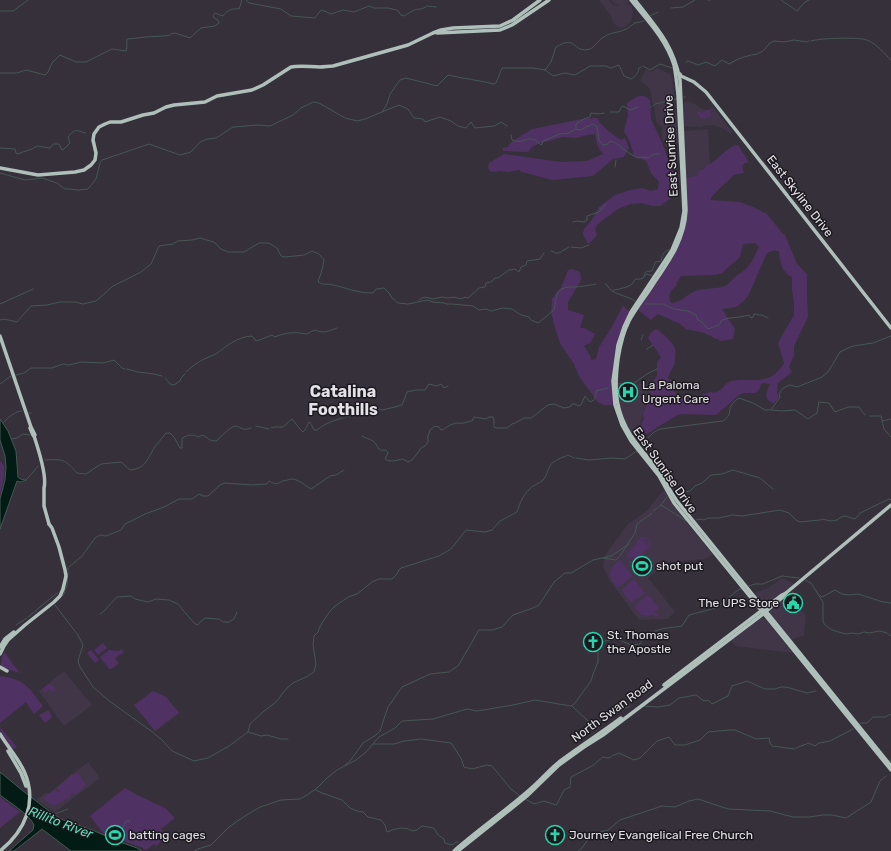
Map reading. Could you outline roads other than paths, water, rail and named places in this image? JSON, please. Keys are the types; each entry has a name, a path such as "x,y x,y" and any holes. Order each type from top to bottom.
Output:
{"main road":[{"path":"0,168 38,175 84,170 95,160 96,153 93,140 94,134 104,124 110,122 121,122 154,113 174,104 194,104 205,102 217,96 252,90 263,85 291,67 333,66 408,45 441,30 500,26 513,20 540,0"},
{"path":"432,34 500,30 512,25 549,0"},
{"path":"633,1 649,18 670,48 678,69 679,81"},
{"path":"633,1 664,42 679,81"},
{"name":"East Skyline Drive","path":"678,69 681,76 691,80 706,92 891,328"},
{"path":"679,81 691,80"},
{"name":"East Sunrise Drive","path":"679,81 684,198 681,228 676,244 625,330 615,374 613,392 616,409 622,426 661,475 677,502 891,770"},
{"path":"0,336 39,451 43,474 44,506 66,576 60,596 7,641 0,654"},
{"name":"North Swan Road","path":"458,851 527,796 560,765 603,735 786,593 891,505"},
{"name":"East Sunrise Drive","path":"763,611 891,766"},
{"path":"0,646 8,636 25,625"},
{"path":"0,667 7,671"},
{"name":"North Swan Road","path":"454,851 532,788 558,763 664,687"},
{"path":"0,734 23,770 27,781 29,806 24,824 14,838 0,851"},
{"path":"0,739 21,773 28,792"}],"water":[{"path":"0,419 8,431 16,451 18,477 23,480 27,480 20,482 17,481 0,529 0,499 5,480 6,467 5,456 0,440"},
{"name":"Rillito River","path":"0,772 61,819 142,851 71,851 42,829 14,851 9,851 33,830 34,825 24,813 0,795"}],"waterway":[{"path":"0,11 13,11 28,0"},
{"path":"171,34 175,33 190,38 201,28 215,26 219,23 218,20 214,18 213,15 215,13 223,16 230,10 239,9 242,0"},
{"path":"246,0 249,3 281,9 291,16 315,18 322,10 331,14 343,10 354,12 369,6 374,8 388,8 397,10 404,16 410,12 427,6 436,7"},
{"path":"671,8 683,7 695,0"},
{"path":"781,0 797,11 805,2 809,0"},
{"path":"650,16 658,12"},
{"path":"382,112 387,104 390,94 400,80 406,78 437,86 448,75 494,84 496,83 502,68 533,68 545,70 551,62 556,47 561,44 568,42 582,50 590,49 607,35 621,31 635,23 644,21"},
{"path":"0,73 17,73 26,70 45,75 52,63 60,55 76,62 86,62 112,49 126,51 127,39 170,35"},
{"path":"811,41 839,38 863,39 877,46 891,60"},
{"path":"686,62 688,61 698,65 706,62 715,66 722,60 729,64 738,59 763,51 770,43 774,41 809,41"},
{"path":"643,66 650,70 660,64 672,68"},
{"path":"545,70 553,76 565,73 575,75 590,66 606,66 611,68 619,65 624,76 631,79 641,67"},
{"path":"653,106 655,104 677,99"},
{"path":"0,173 25,180 42,178 57,183 65,189 88,189 96,179 102,160 149,144 180,155 191,152 200,142 207,139 216,138 233,127 258,125 270,126 293,115 301,108 313,102 319,103 345,118 357,121 399,105 408,109 414,118 423,119 425,122 440,117 451,121 458,126 466,128 471,122 475,128 494,126 501,122 507,126"},
{"path":"610,112 619,112 623,106 630,110 638,107"},
{"path":"576,128 576,124 590,117 591,113 604,113"},
{"path":"575,129 581,130 593,124 597,127 599,140 603,145 608,144 610,141 613,142 638,158 648,158 654,154 660,154"},
{"path":"0,148 15,149 17,154 37,146 50,148 53,144 59,144 62,150 70,143 68,137 73,132 76,130 86,133"},
{"path":"511,135 512,140 521,141 533,139 541,145 543,141 574,130"},
{"path":"615,167 616,160"},
{"path":"573,222 584,222 587,220 587,216 599,212 606,204"},
{"path":"0,320 4,319 17,322 31,306 60,302 75,302 83,304 96,301 113,286 141,272 151,264 159,246 173,244 178,241 200,238 214,242 221,249 228,252 244,252 259,243 269,243 277,248 281,256 285,257 304,255 312,251 319,254 324,260 318,282 322,284 331,284 367,293 373,293 376,289 384,288 398,303 408,304 427,300 447,304 473,306 479,310 486,309 491,311 503,308 512,309 538,323 554,310 557,295 560,290 567,287 596,284"},
{"path":"571,247 581,248 589,245"},
{"path":"562,251 569,247"},
{"path":"613,290 628,286 636,279 641,279 644,277 647,271 652,271 655,262 661,261 665,252 669,250"},
{"path":"555,253 561,252"},
{"path":"419,300 425,297 433,299 442,297 454,297 461,299 465,297 468,298 479,288 485,287 486,283 491,282 509,270 515,269 519,272 521,267 526,265 527,261 540,259 544,253"},
{"path":"644,276 647,274 653,275"},
{"path":"605,284 612,291 635,301"},
{"path":"0,304 33,289"},
{"path":"645,304 663,304 674,309 688,311 696,315 698,320 708,329 719,325 722,320 728,318 749,315 751,318 754,314 762,315 768,318"},
{"path":"186,372 192,366 216,354 233,342 242,338 252,336 257,341 272,335 275,337 291,333 307,334 315,330 324,332 337,328"},
{"path":"641,340 643,335"},
{"path":"643,447 642,444 654,432 660,429 723,421 729,415 732,405 739,398 753,403 765,410 771,410 780,397 779,394 783,388 790,385 797,387 822,377 828,372 840,352 853,346 873,343 891,336"},
{"path":"647,349 653,345"},
{"path":"16,375 24,373 31,368 52,368 63,364 69,365 81,362 103,363 114,360 125,369"},
{"path":"127,369 162,376"},
{"path":"618,384 633,384 657,369"},
{"path":"165,378 170,384 174,385 180,381 185,374"},
{"path":"0,384 11,376"},
{"path":"345,417 371,407 382,410 402,405 407,392 425,390 429,384 437,386 441,384 444,388 448,386"},
{"path":"600,390 608,388"},
{"path":"596,395 596,391 599,390"},
{"path":"362,436 373,441 379,449 386,450 388,453 385,459 389,461 403,459 408,462 412,460 421,448 425,446 428,442 430,430 435,426 439,427 441,430 454,423 472,421 474,417 486,419 493,417 494,427 507,428 524,418 531,418 548,405 554,404 564,408 570,407 572,404 578,406 581,405 585,396 590,402 594,400"},
{"path":"772,410 795,410 808,419 817,413 819,402 829,403 835,412 848,407 859,407 865,415"},
{"path":"4,422 10,416 22,411"},
{"path":"870,416 881,416 884,429 891,437"},
{"path":"271,428 283,427 292,419 303,432 309,422 314,430 317,430 329,422 343,418"},
{"path":"882,421 891,419"},
{"path":"45,460 60,460 66,462 77,473 86,474 101,464 121,462 130,470 139,468 145,463 154,448 166,433 170,433 180,448 182,448 182,439 184,437 193,435 198,437 203,435 210,440 216,441 235,426 244,429 251,428"},
{"path":"256,426 269,429"},
{"path":"12,439 23,434 30,435"},
{"path":"576,458 589,460 612,458 625,459 637,451"},
{"path":"55,605 78,635 83,645 78,661 80,667 93,687 108,700 151,731 172,751 194,761 208,758 229,746 248,732 250,724 276,702 286,689 293,683 314,672 316,664 313,645 314,636 334,607 348,597 357,594 372,582 379,579 392,579 401,568 439,556 451,549 466,530 485,532 492,530 500,521 517,512 525,495 533,486 543,480 553,462 568,455 574,458"},
{"path":"27,479 38,466"},
{"path":"69,567 82,556 95,538 100,535 106,536 121,530 125,524 179,499 192,499 199,494 208,496 224,483 252,485 267,484 269,481 277,484 282,481 294,479 311,489 330,476 336,475 344,470"},
{"path":"675,494 690,491 711,475 722,474 733,470 760,478 773,489"},
{"path":"653,511 661,505 667,497"},
{"path":"696,520 732,515 742,516 780,510 789,513 800,522 822,519 831,521 845,516 855,519 860,513 889,499 891,500"},
{"path":"661,505 686,521"},
{"path":"620,556 635,533 637,524 652,513"},
{"path":"345,765 350,761 363,743 380,731 388,707 402,687 430,674 449,672 458,666 479,630 492,630 502,627 513,615 539,605 554,582 565,573 571,573 593,560 611,556 629,544"},
{"path":"603,558 616,560 619,557"},
{"path":"61,595 63,596 67,585 68,572"},
{"path":"749,586 763,584 782,576 799,578"},
{"path":"805,580 811,583 823,602 823,622 832,630 846,634 880,631 891,636"},
{"path":"195,851 211,845 229,827 260,807 281,800 300,799 307,795 337,770 356,760 366,752 379,737 395,728 402,721 433,719 467,709 477,711 535,700 571,706 575,703 591,681 598,662 599,646 605,641 617,639 631,645 640,644 650,633 682,626 689,615 716,608 741,589"},
{"path":"820,595 822,597 835,590 842,594 858,594 891,603"},
{"path":"28,617 57,593"},
{"path":"100,614 117,597 131,596 135,599 148,602 156,599 169,600 178,604 197,625 205,618 219,619 223,622 229,622 234,619 237,612"},
{"path":"16,625 27,618"},
{"path":"643,706 658,707 670,705 679,698 696,695 704,701 708,700 712,704 728,696 732,686 747,681 765,689 786,687 807,693 816,691"},
{"path":"572,706 588,721 599,721 630,706"},
{"path":"860,723 867,723 873,717 885,717 891,714"},
{"path":"796,748 809,743 815,746 819,743 830,741 853,729"},
{"path":"612,756 619,753 634,760 640,758 657,741 669,737 675,745 685,745 700,740 708,732 729,730 735,730 756,739 769,738 772,746 795,749"},
{"path":"248,732 261,736 267,735 281,739 288,739"},
{"path":"373,744 394,744 421,739 451,743 461,758 464,767 472,769 487,765 492,766 511,789 520,796"},
{"path":"525,799 534,804 544,801 556,805 564,790 570,787 571,777 592,766 603,757 611,757"},
{"path":"578,851 592,834 608,830 620,820 662,806 675,807 698,799 728,809 770,811 793,817 832,815 846,818 871,802 880,781 886,776"},
{"path":"316,790 342,800 350,808 363,812 368,817 381,820 385,825 387,832 400,828 406,828 413,831 422,826 434,828 437,834 444,839 445,843 452,845 458,842"},
{"name":"Rillito River","path":"55,814 68,809"},
{"path":"116,842 126,821 130,821"}],"place":[{"name":"La Paloma Urgent Care","path":"628,392"},
{"name":"shot put","path":"642,566"},
{"name":"The UPS Store","path":"793,603"},
{"name":"St. Thomas the Apostle","path":"593,642"},
{"name":"batting cages","path":"115,835"},
{"name":"Journey Evangelical Free Church","path":"555,835"}],"district":[{"name":"Catalina Foothills","path":"343,400"}]}
